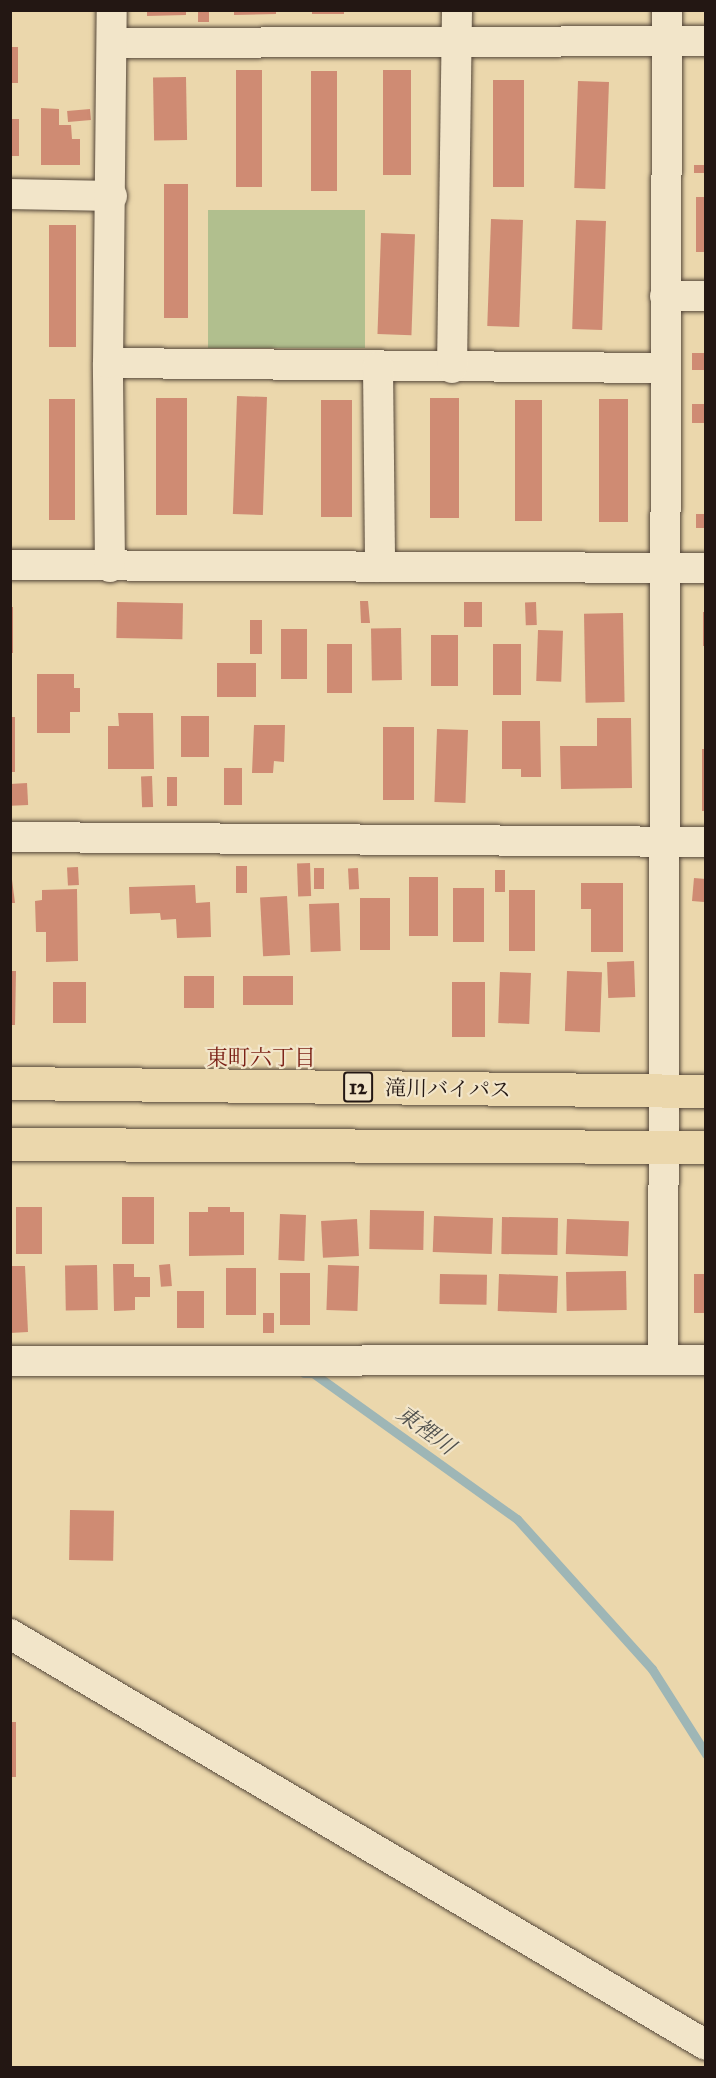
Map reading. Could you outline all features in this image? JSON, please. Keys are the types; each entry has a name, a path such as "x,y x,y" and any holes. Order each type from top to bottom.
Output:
{"highway":[{"name":"滝川バイパス","path":"10,1083 705,1091"},
{"path":"10,1144 705,1147"}],"street":[{"path":"110,567 108,363 112,196 112,10"},
{"path":"452,368 457,10"},
{"path":"663,1359 661,1147 667,1092 667,842 663,567 667,10"},
{"path":"112,43 705,41"},
{"path":"10,194 112,196"},
{"path":"665,296 705,296"},
{"path":"108,363 452,368 664,368"},
{"path":"378,367 380,567"},
{"path":"10,565 705,568"},
{"path":"10,837 705,842"},
{"path":"10,1361 705,1360"},
{"path":"10,1634 705,2045"}],"green space":[{"path":"208,210 365,210 365,348 208,348"}],"building":[{"path":"147,10 186,10 186,15 147,16"},
{"path":"198,10 209,10 209,22 198,22"},
{"path":"234,10 276,10 276,14 234,15"},
{"path":"312,10 344,10 344,14 312,14"},
{"path":"10,47 18,47 18,83 10,83"},
{"path":"236,70 262,70 262,187 236,187"},
{"path":"383,70 411,70 411,175 383,175"},
{"path":"311,71 337,71 337,191 311,191"},
{"path":"186,77 187,140 154,141 153,78"},
{"path":"493,80 524,80 524,187 493,187"},
{"path":"578,81 609,82 605,189 574,188"},
{"path":"41,108 59,109 59,125 71,125 72,139 80,139 80,165 41,165"},
{"path":"90,109 91,120 68,122 67,111"},
{"path":"10,119 19,119 19,156 10,156"},
{"path":"694,165 706,165 706,173 694,173"},
{"path":"164,184 188,184 188,318 164,318"},
{"path":"696,197 706,197 706,252 696,252"},
{"path":"491,219 523,220 519,327 487,326"},
{"path":"576,220 606,221 602,330 572,329"},
{"path":"49,225 76,225 76,347 49,347"},
{"path":"381,233 415,234 411,335 377,334"},
{"path":"692,353 706,353 706,370 692,370"},
{"path":"237,396 267,397 263,515 233,514"},
{"path":"156,398 187,398 187,515 156,515"},
{"path":"430,398 459,398 459,518 430,518"},
{"path":"49,399 75,399 75,520 49,520"},
{"path":"599,399 628,399 628,522 599,522"},
{"path":"321,400 352,400 352,517 321,517"},
{"path":"515,400 542,400 542,521 515,521"},
{"path":"692,404 706,404 706,423 692,423"},
{"path":"696,514 706,514 706,528 696,528"},
{"path":"360,601 368,601 370,623 361,623"},
{"path":"117,602 183,603 182,639 116,638"},
{"path":"464,602 482,602 482,627 464,627"},
{"path":"525,602 536,602 537,625 526,625"},
{"path":"10,607 13,607 13,653 10,653"},
{"path":"703,612 706,612 706,646 703,646"},
{"path":"623,613 625,702 586,703 584,614"},
{"path":"250,620 262,620 262,654 250,654"},
{"path":"401,628 402,680 372,681 371,629"},
{"path":"281,629 307,629 307,679 281,679"},
{"path":"538,630 563,631 561,682 536,681"},
{"path":"431,635 458,635 458,686 431,686"},
{"path":"327,644 352,644 352,693 327,693"},
{"path":"493,644 521,644 521,695 493,695"},
{"path":"217,663 256,663 256,697 217,697"},
{"path":"37,674 74,674 74,688 80,688 80,712 70,712 70,733 37,733"},
{"path":"118,713 153,713 154,769 108,769 108,726 119,726"},
{"path":"181,716 209,716 209,757 181,757"},
{"path":"10,717 15,717 15,772 10,772"},
{"path":"597,718 631,718 632,788 561,789 560,746 597,746"},
{"path":"502,721 540,721 541,777 521,777 521,769 502,769"},
{"path":"254,725 285,725 284,762 274,761 273,773 252,773"},
{"path":"383,727 414,727 414,800 383,800"},
{"path":"437,729 468,730 465,803 434,802"},
{"path":"702,749 706,749 706,811 702,811"},
{"path":"224,768 242,768 242,805 224,805"},
{"path":"141,776 152,776 153,807 142,807"},
{"path":"167,777 177,777 177,806 167,806"},
{"path":"27,783 28,805 11,806 10,784"},
{"path":"297,863 310,863 311,896 298,896"},
{"path":"10,864 15,903 10,903"},
{"path":"236,866 247,866 247,893 236,893"},
{"path":"78,867 79,885 68,886 67,868"},
{"path":"314,868 324,868 324,889 314,889"},
{"path":"358,868 359,889 349,889 348,869"},
{"path":"495,870 505,870 505,892 495,892"},
{"path":"409,877 438,877 438,936 409,936"},
{"path":"694,878 706,879 704,902 692,901"},
{"path":"581,883 623,883 623,952 591,952 591,909 581,909"},
{"path":"195,885 196,903 210,902 211,937 177,938 176,919 161,920 160,913 130,914 129,887"},
{"path":"453,888 484,888 484,942 453,942"},
{"path":"77,889 78,961 46,962 46,932 36,932 35,901 42,900 42,890"},
{"path":"509,890 535,890 535,951 509,951"},
{"path":"287,896 290,955 263,956 260,897"},
{"path":"360,898 390,898 390,950 360,950"},
{"path":"339,903 341,951 311,952 309,904"},
{"path":"634,961 635,997 608,998 607,962"},
{"path":"10,971 16,971 15,1025 10,1025"},
{"path":"567,971 602,972 600,1032 565,1031"},
{"path":"500,972 531,973 529,1024 498,1023"},
{"path":"184,976 214,976 214,1008 184,1008"},
{"path":"243,976 293,976 293,1005 243,1005"},
{"path":"53,982 86,982 86,1023 53,1023"},
{"path":"452,982 485,982 485,1037 452,1037"},
{"path":"122,1197 154,1197 154,1244 122,1244"},
{"path":"16,1207 42,1207 42,1254 16,1254"},
{"path":"208,1207 230,1207 230,1212 244,1212 244,1255 189,1256 189,1212 208,1212"},
{"path":"370,1210 424,1211 423,1250 369,1249"},
{"path":"280,1214 306,1215 304,1261 278,1260"},
{"path":"434,1216 493,1218 492,1254 433,1252"},
{"path":"502,1217 558,1218 557,1255 501,1254"},
{"path":"357,1219 359,1256 323,1258 321,1221"},
{"path":"567,1219 629,1221 628,1256 566,1254"},
{"path":"113,1264 134,1264 134,1277 150,1277 150,1297 135,1297 135,1310 114,1311"},
{"path":"170,1264 172,1286 161,1287 159,1265"},
{"path":"97,1265 98,1310 66,1311 65,1266"},
{"path":"328,1265 359,1266 357,1311 326,1310"},
{"path":"10,1266 25,1266 28,1332 10,1333"},
{"path":"226,1268 256,1268 256,1315 226,1315"},
{"path":"626,1271 627,1310 567,1311 566,1272"},
{"path":"280,1273 310,1273 310,1325 280,1325"},
{"path":"440,1274 487,1275 486,1305 439,1304"},
{"path":"499,1274 558,1276 557,1313 498,1311"},
{"path":"694,1274 706,1274 706,1313 694,1313"},
{"path":"177,1291 204,1291 204,1328 177,1328"},
{"path":"263,1313 274,1313 274,1333 263,1333"},
{"path":"70,1510 114,1511 113,1561 69,1560"},
{"path":"10,1722 16,1722 16,1777 10,1777"}],"waterway":[{"name":"東裡川","path":"304,1373 313,1373 517,1519 652,1669 706,1754"}],"district":[{"name":"東町六丁目","path":"261,1058"}]}
